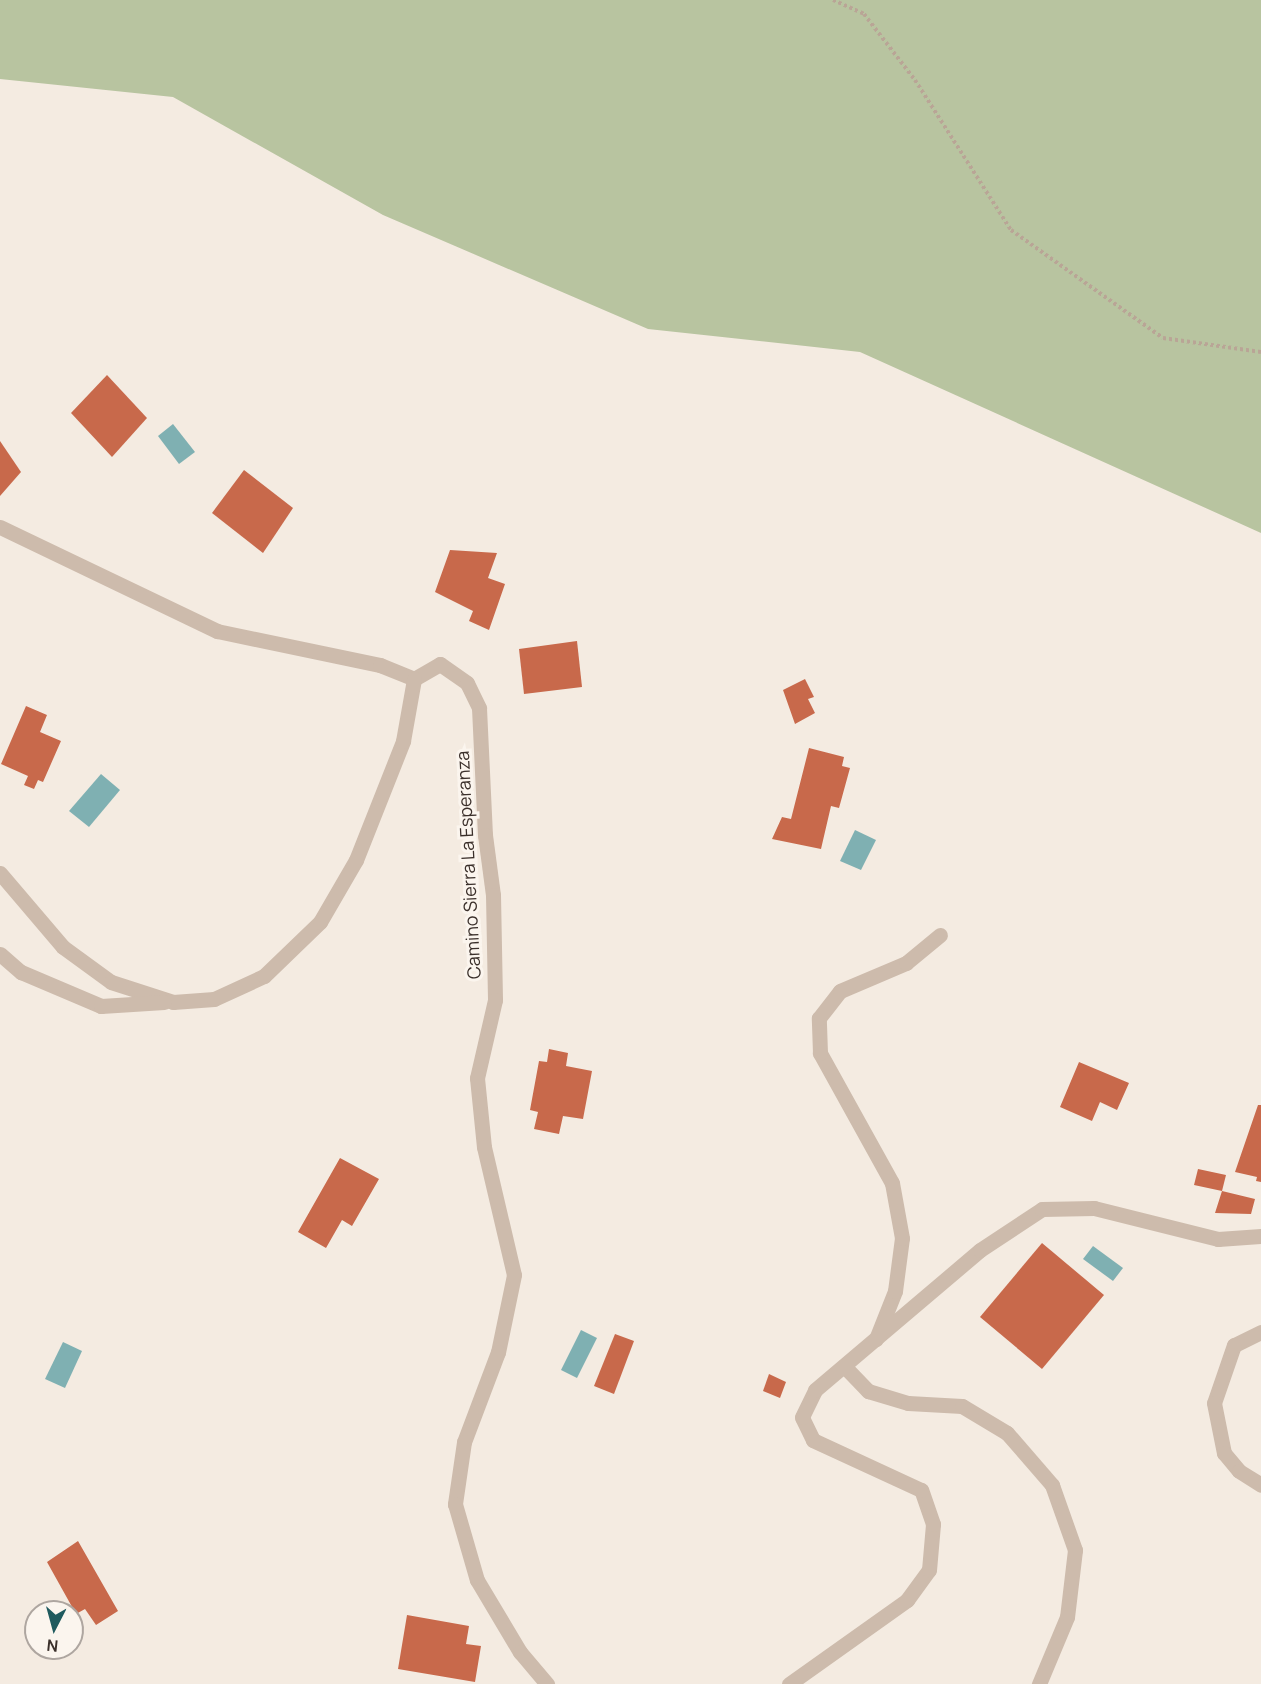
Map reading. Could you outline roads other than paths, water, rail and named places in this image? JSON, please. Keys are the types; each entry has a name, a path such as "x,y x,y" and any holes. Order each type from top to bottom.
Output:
{"street":[{"path":"0,527 218,631 380,665 414,679 403,741 356,860 320,922 264,976 214,999 100,1006 21,972 0,954"},
{"name":"Camino Sierra La Esperanza","path":"414,679 440,664 467,683 478,708 485,835 493,895 495,1000 477,1078 484,1147 514,1275 498,1352 464,1442 455,1504 477,1580 520,1653 546,1684"},
{"path":"0,873 63,947 111,982 173,1002"},
{"path":"875,1342 895,1291 902,1238 892,1183 820,1053 819,1018 840,991 906,963 940,935"},
{"path":"789,1684 906,1600 929,1569 933,1524 921,1490 813,1440 802,1417 815,1390 875,1342 980,1250 1042,1209 1094,1208 1218,1239 1261,1236"},
{"path":"1261,1332 1234,1345 1215,1403 1224,1453 1239,1471 1261,1485"},
{"path":"844,1366 868,1391 908,1403 962,1406 1007,1433 1052,1485 1075,1550 1067,1617 1039,1684"}],"water":[{"path":"173,424 195,452 179,464 158,436"},
{"path":"101,774 120,790 89,827 69,811"},
{"path":"855,830 876,840 861,870 840,861"},
{"path":"1093,1246 1123,1268 1113,1281 1083,1259"},
{"path":"581,1330 597,1338 577,1378 561,1370"},
{"path":"63,1342 82,1351 65,1388 45,1379"}]}
